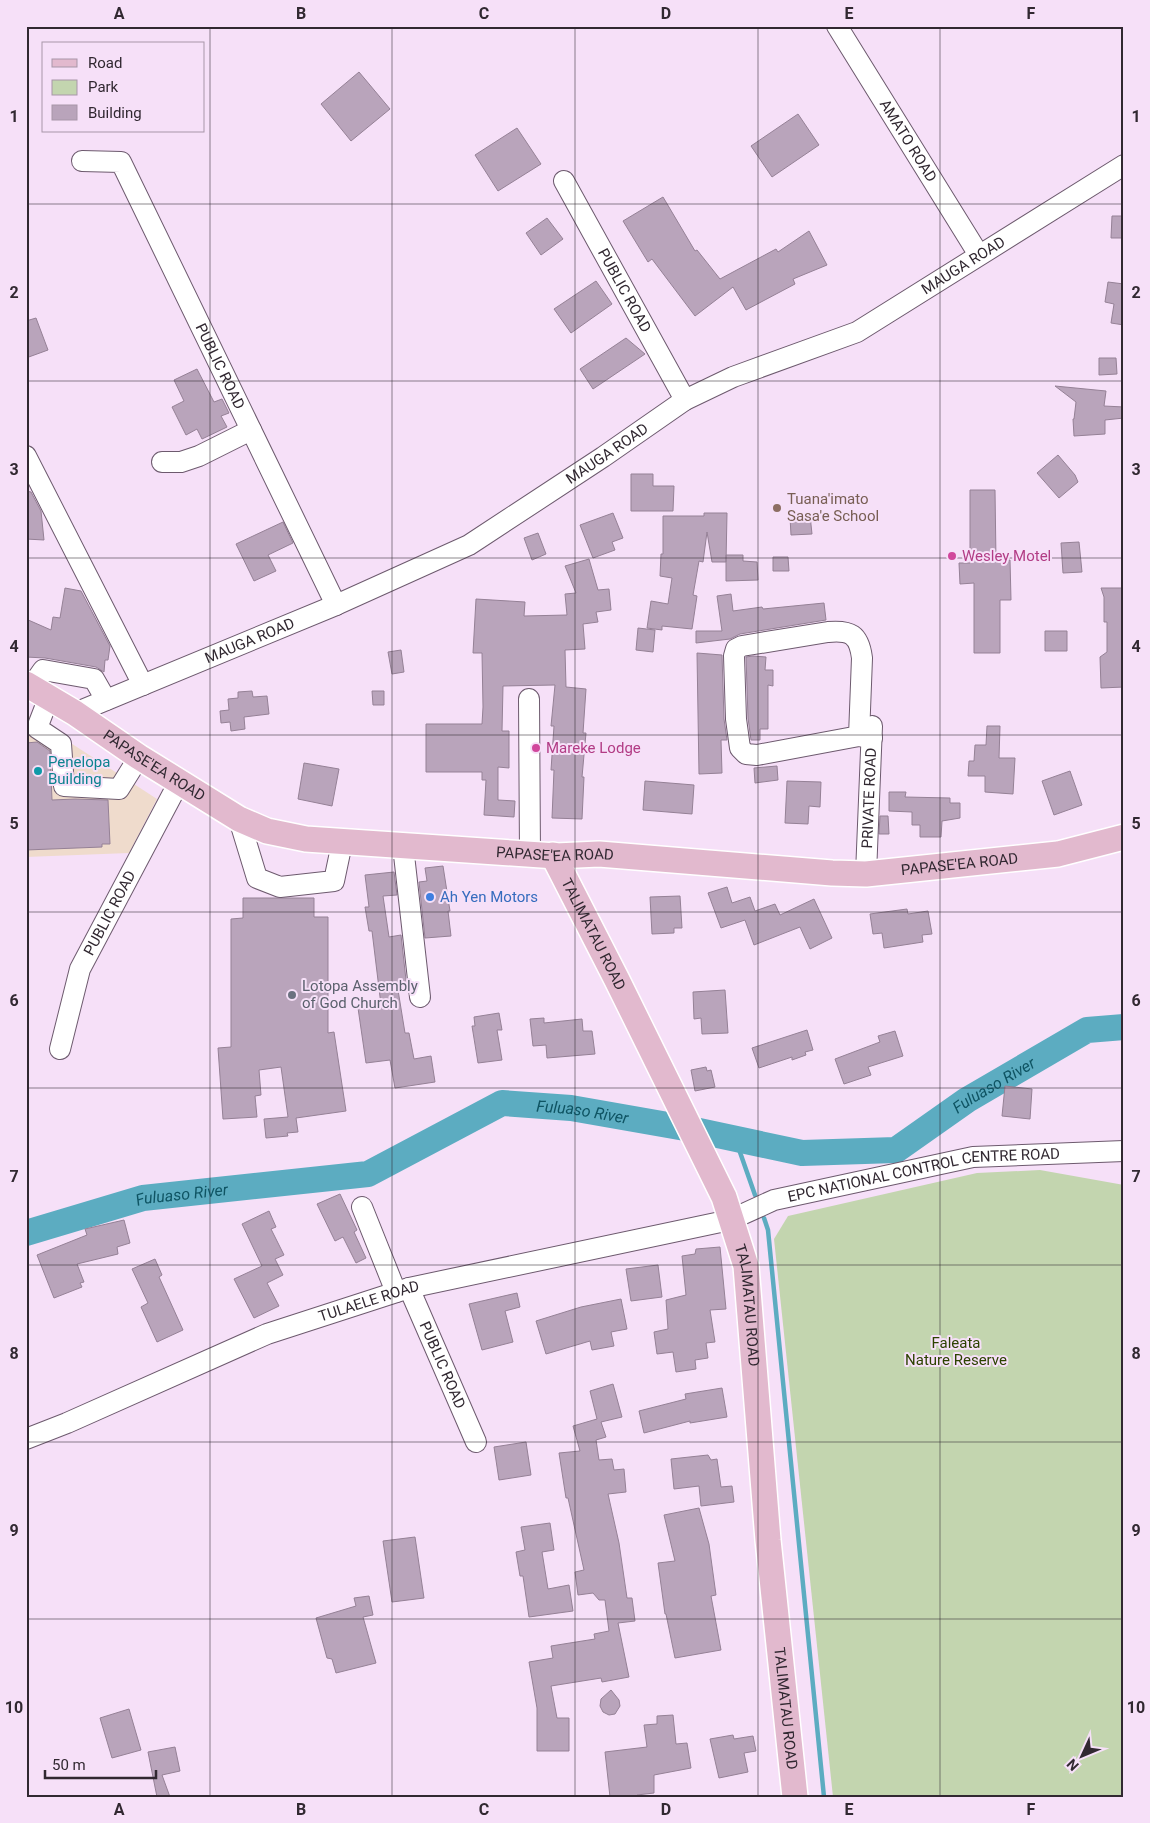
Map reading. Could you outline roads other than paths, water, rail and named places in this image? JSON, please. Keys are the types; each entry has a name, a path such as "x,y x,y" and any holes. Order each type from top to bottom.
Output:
{"main road":[{"name":"PAPASE'EA ROAD","path":"35,689 75,713 139,758 239,819 267,831 306,839 541,854 599,854 832,874 866,874 1058,854 1124,837"},
{"name":"TALIMATAU ROAD","path":"541,854 658,1065 724,1197 746,1266 768,1540 795,1797"}],"street":[{"name":"AMATO ROAD","path":"837,26 979,255"},
{"name":"PUBLIC ROAD","path":"82,161 121,162 336,606"},
{"name":"MAUGA ROAD","path":"75,713 336,606 469,545 603,457 685,400 733,377 857,332 1124,165"},
{"name":"PUBLIC ROAD","path":"564,181 685,400"},
{"path":"162,462 181,462 199,456 251,430"},
{"path":"26,456 143,685"},
{"name":"PRIVATE ROAD","path":"866,874 868,732 861,646 849,632 840,631 742,646 736,649 734,656 736,719 740,748 746,754 757,755 868,732"},
{"path":"106,700 94,679 43,670 35,689 37,728 61,744 64,786 119,789 139,758"},
{"path":"529,699 541,854"},
{"name":"PUBLIC ROAD","path":"60,1049 80,969 179,782"},
{"path":"239,819 257,878 280,887 334,881 342,842"},
{"path":"403,846 420,997"},
{"name":"EPC NATIONAL CONTROL CENTRE ROAD","path":"730,1220 774,1200 972,1157 1124,1151"},
{"name":"PUBLIC ROAD","path":"362,1207 476,1442"},
{"name":"TULAELE ROAD","path":"26,1439 67,1423 267,1334 403,1290 730,1220"}],"waterway":[{"name":"Fuluaso River","path":"26,1233 143,1198 368,1174 502,1103 571,1108 685,1128 802,1153 896,1150 967,1100 1087,1030 1124,1027"},
{"path":"735,1138 755,1195"},
{"path":"764,1218 768,1230 824,1797"}],"place":[{"name":"Tuana'imato Sasa'e School","path":"777,508"},
{"name":"Wesley Motel","path":"952,556"},
{"name":"Mareke Lodge","path":"536,748"},
{"name":"Penelopa Building","path":"38,771"},
{"name":"Ah Yen Motors","path":"430,897"},
{"name":"Lotopa Assembly of God Church","path":"292,995"}],"park label":[{"name":"Faleata Nature Reserve","path":"956,1352"}]}
